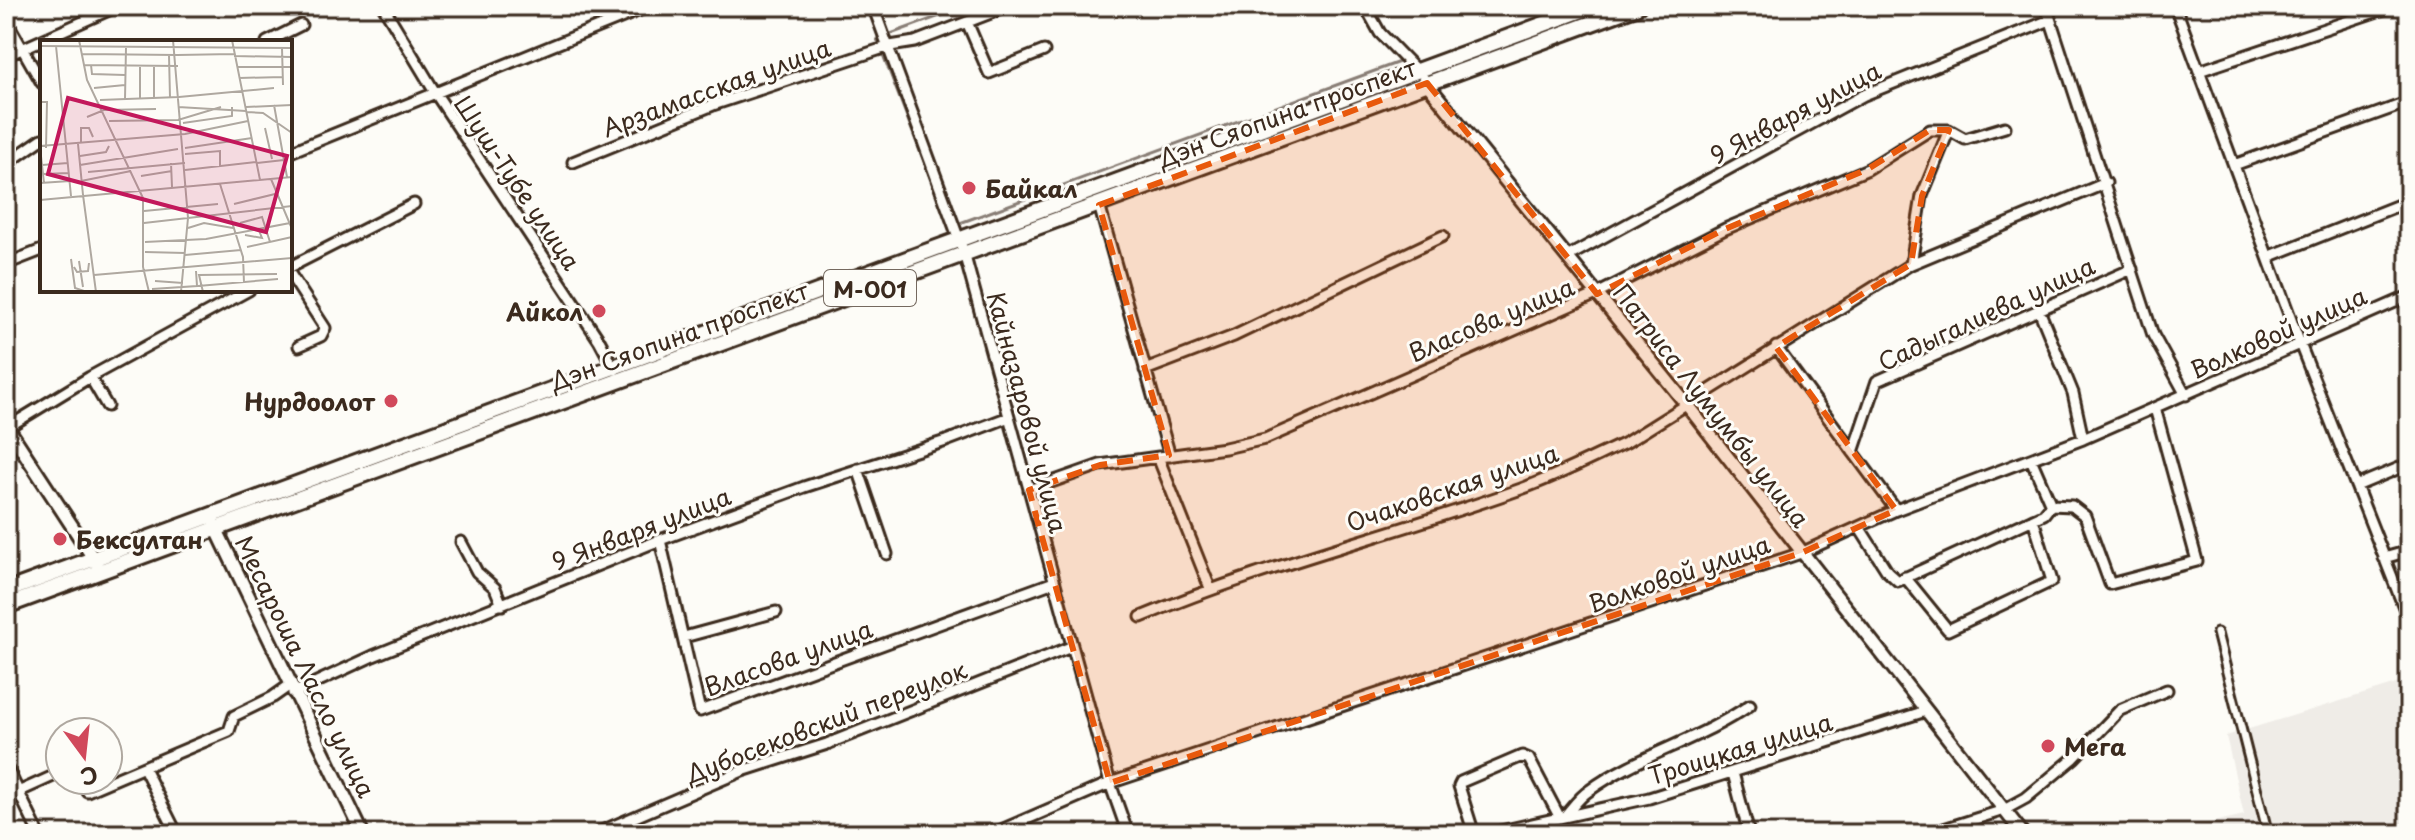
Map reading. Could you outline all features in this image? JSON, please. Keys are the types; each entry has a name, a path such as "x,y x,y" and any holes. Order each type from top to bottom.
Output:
{"main road":[{"name":"Дэн Сяопина проспект","path":"6,606 102,571 213,523 613,366 1203,159 1422,77 1593,6"},
{"name":"Дэн Сяопина проспект","path":"1422,77 1638,6"},
{"name":"Дэн Сяопина проспект","path":"6,591 93,558 213,523 619,381 962,246 1099,205 1203,159"}],"street":[{"path":"83,6 91,18"},
{"path":"41,40 118,6"},
{"name":"Шуш-Тубе улица","path":"383,6 436,94 613,366 619,381"},
{"path":"292,151 650,6"},
{"name":"Кайназаровой улица","path":"873,6 962,246 1071,647 1128,834"},
{"name":"Арзамасская улица","path":"573,162 713,105 890,46 915,42 1009,6"},
{"name":"Патриса Лумумбы улица","path":"1365,6 1380,33 1422,77 1687,405 2023,834"},
{"name":"Садыгалиева улица","path":"2046,6 2153,335 2186,395"},
{"path":"2175,6 2300,344 2409,620"},
{"path":"2199,71 2393,6"},
{"path":"6,20 40,80"},
{"name":"9 Января улица","path":"1567,257 1864,95 2050,20"},
{"path":"967,22 989,73 1044,51"},
{"path":"271,40 301,25"},
{"path":"6,56 40,41"},
{"path":"2234,165 2409,102"},
{"name":"Власова улица","path":"1029,490 1100,465 1225,448 1265,439 1597,294 1725,229 1868,169 1930,130 1949,130 1965,139 2005,127"},
{"path":"1911,264 1922,196 1949,130"},
{"path":"6,164 40,140"},
{"name":"Очаковская улица","path":"1141,617 1210,588 1523,488 1627,442 1911,264 2106,183"},
{"path":"2268,257 2409,201"},
{"path":"292,266 414,204"},
{"path":"1099,205 1170,456"},
{"path":"1145,370 1234,336 1443,236"},
{"path":"6,264 40,251"},
{"name":"Садыгалиева улица","path":"1853,452 1877,381 2132,269"},
{"path":"292,277 325,328 321,336 299,346"},
{"path":"102,571 7,426 245,292"},
{"name":"Волковой улица","path":"992,834 1110,783 1801,553 1896,510 2083,439 2409,296"},
{"path":"2039,310 2073,393 2083,439"},
{"path":"1776,347 1896,510"},
{"path":"90,377 107,406"},
{"path":"2051,505 2072,506 2085,516 2110,584 2197,561 2155,408"},
{"name":"9 Января улица","path":"124,776 229,731 234,716 273,697 373,656 660,540 1009,417"},
{"path":"1158,457 1210,588"},
{"path":"2031,459 2051,505"},
{"path":"2356,486 2409,464"},
{"path":"858,469 887,554"},
{"path":"1859,527 1887,571 1898,581 2044,514 2051,505"},
{"path":"1905,577 1948,630 2052,581 2033,519"},
{"name":"Месароша Ласло улица","path":"213,523 363,834"},
{"name":"Власова улица","path":"660,540 700,711 1054,582"},
{"path":"461,542 477,572 495,588 502,605"},
{"path":"2384,558 2409,551"},
{"path":"684,637 776,612"},
{"path":"2217,633 2268,834"},
{"name":"Дубосековский переулок","path":"595,834 742,771 800,754 1071,647"},
{"path":"1928,834 2004,810 2026,798 2074,758 2120,710 2167,690"},
{"name":"Троицкая улица","path":"1562,818 1581,797 1608,778 1730,719 1750,705"},
{"name":"Троицкая улица","path":"1487,834 1649,798 1926,711"},
{"path":"1474,834 1459,786 1461,782 1522,756 1529,759 1562,818"},
{"path":"6,766 39,834"},
{"path":"144,768 177,834"},
{"path":"1733,773 1749,834"},
{"path":"18,792 44,780"}],"highlighted area":[{"path":"1427,83 1597,294 1725,229 1868,169 1930,130 1949,130 1922,196 1911,264 1776,347 1896,510 1801,553 1110,783 1029,490 1100,465 1169,455 1099,205"}],"shaded area":[{"path":"2409,680 2409,834 2162,834 2244,815 2226,736"}],"waterway":[{"path":"967,6 877,39 949,227 1402,61"}],"place":[{"name":"Байкал","path":"969,188"},
{"name":"Айкол","path":"599,311"},
{"name":"Нурдоолот","path":"391,401"},
{"name":"Бексултан","path":"60,539"},
{"name":"Мега","path":"2048,746"}]}
